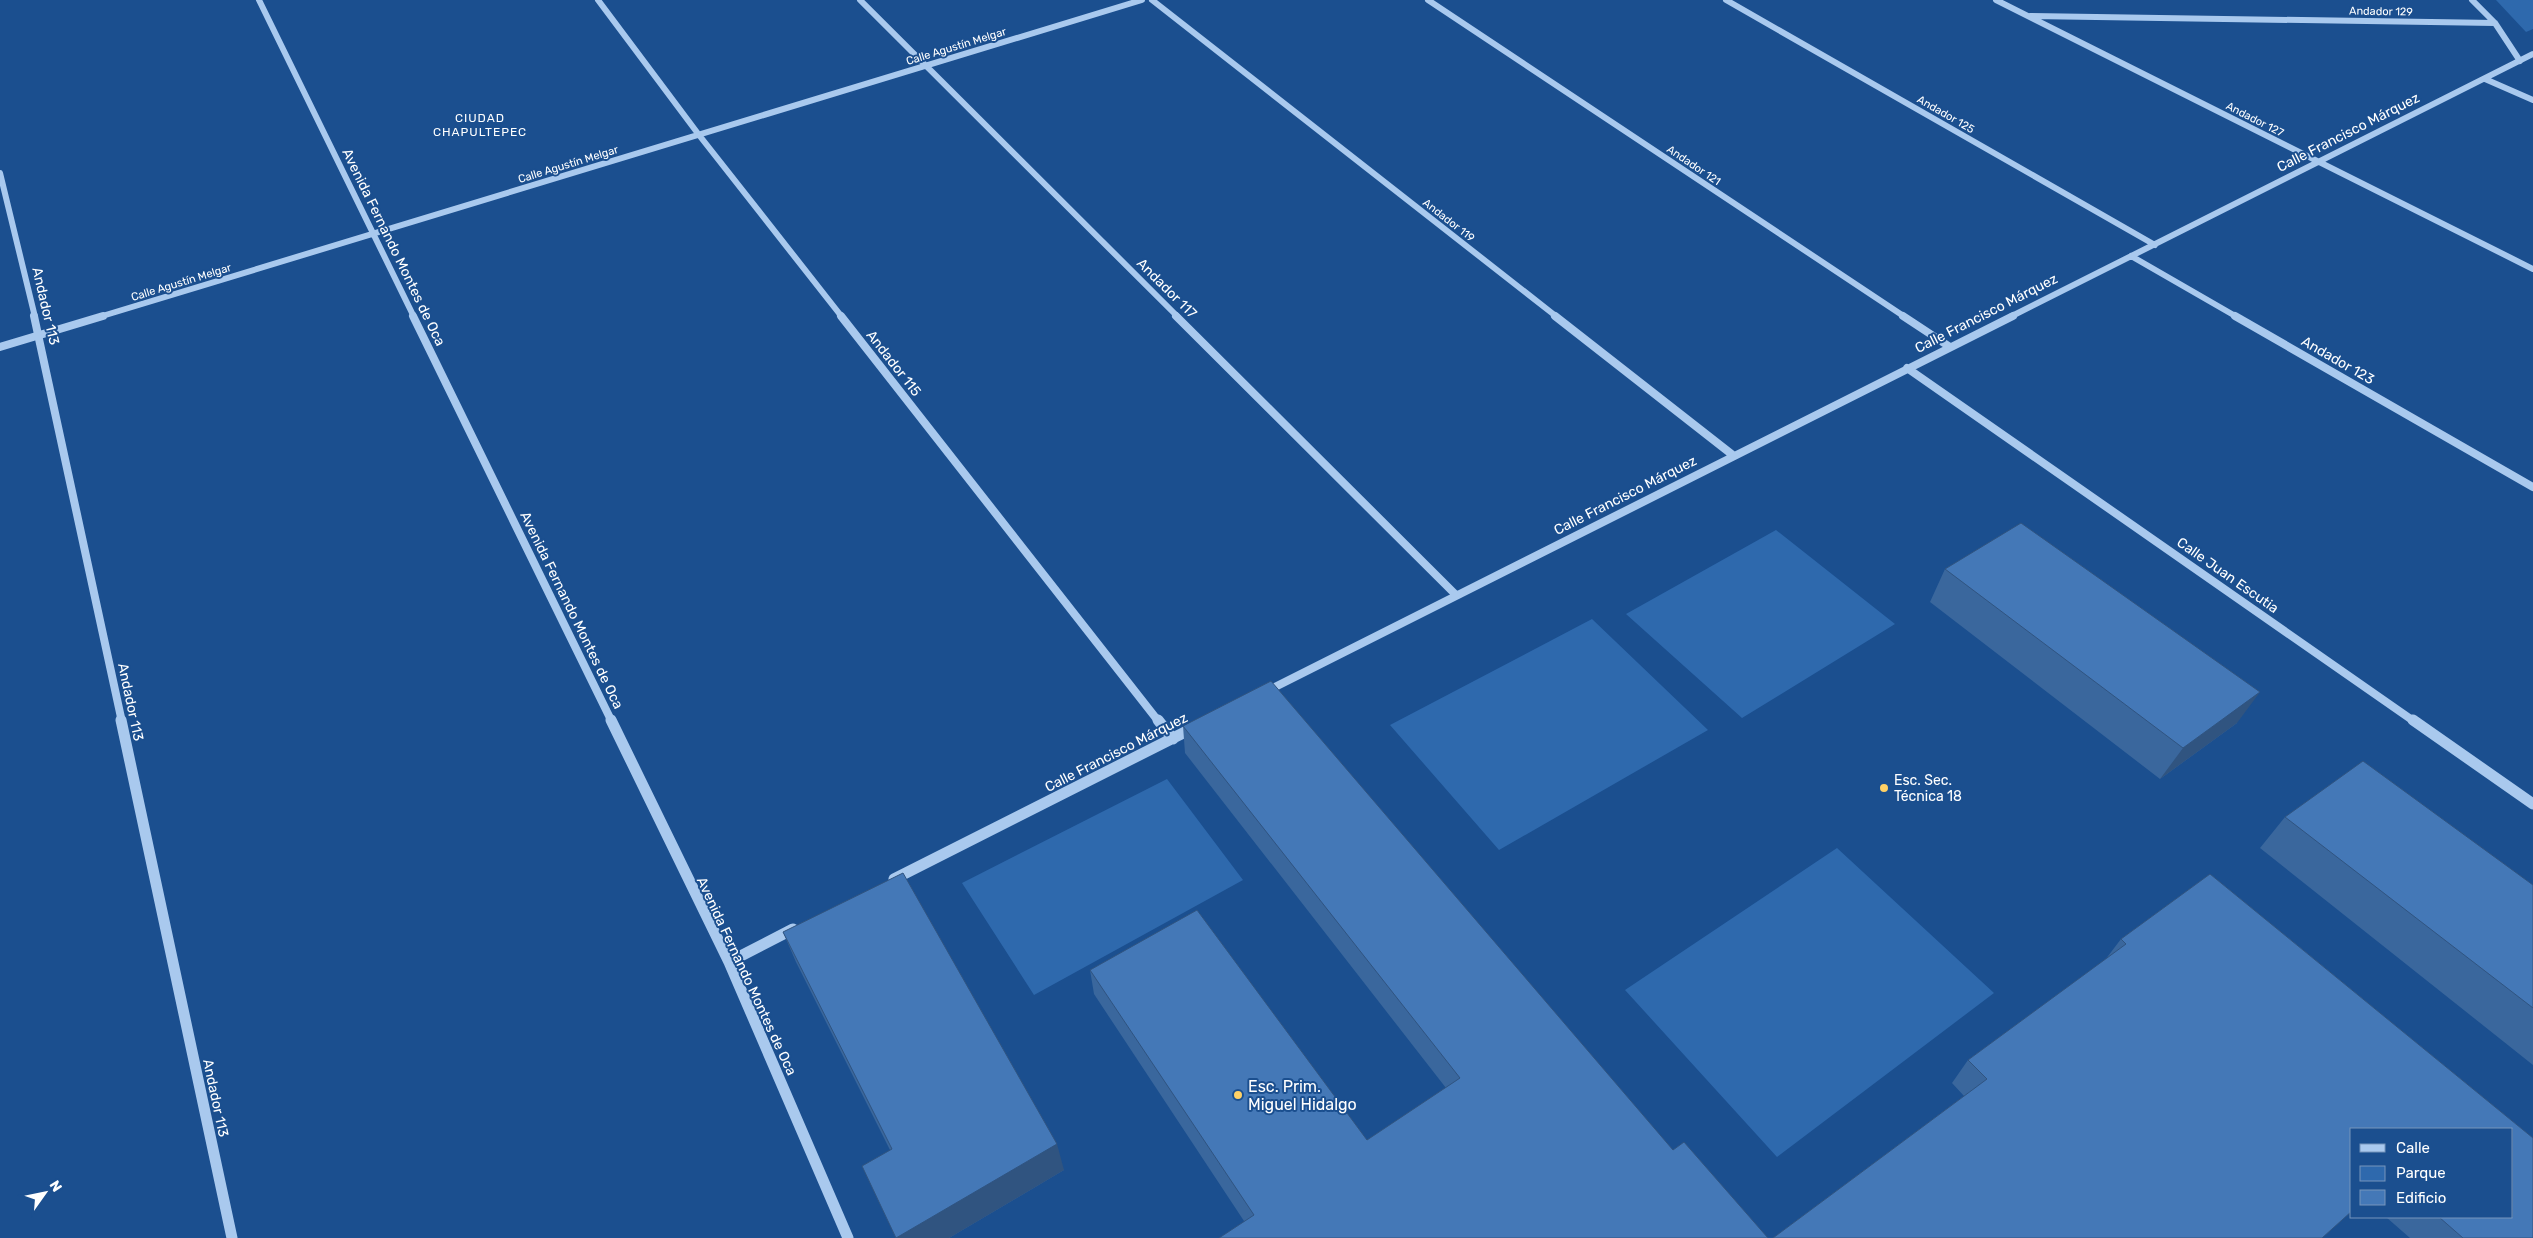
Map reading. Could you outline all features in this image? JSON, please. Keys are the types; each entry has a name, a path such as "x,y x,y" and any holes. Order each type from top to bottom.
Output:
{"street":[{"name":"Avenida Fernando Montes de Oca","path":"259,0 729,962 848,1238"},
{"name":"Andador 115","path":"598,0 699,135 1173,739"},
{"name":"Andador 117","path":"860,0 1456,596"},
{"name":"Calle Agustín Melgar","path":"0,347 1142,0"},
{"name":"Andador 119","path":"1152,0 1734,456"},
{"name":"Andador 121","path":"1428,0 1950,347"},
{"name":"Andador 125","path":"1726,0 2156,245"},
{"name":"Andador 127","path":"1996,0 2533,269"},
{"path":"2472,0 2494,23 2520,61"},
{"name":"Andador 129","path":"2027,16 2494,23"},
{"name":"Calle Francisco Márquez","path":"1252,698 2533,54"},
{"path":"2485,79 2533,100"},
{"name":"Andador 113","path":"0,173 39,335 232,1238"},
{"name":"Andador 123","path":"2131,256 2533,487"},
{"name":"Calle Juan Escutia","path":"1907,368 2533,804"},
{"name":"Calle Francisco Márquez","path":"889,882 1199,725"},
{"path":"729,962 800,926"}],"green space":[{"path":"2496,0 2533,0 2533,29 2526,32"},
{"path":"1776,530 1895,624 1742,718 1626,614"},
{"path":"1592,619 1708,730 1499,850 1390,725"},
{"path":"1167,779 1243,880 1034,995 962,883"},
{"path":"1837,848 1994,993 1777,1157 1625,990"}],"building":[{"path":"2021,523 2260,692 2183,748 1945,569"},
{"path":"1271,681 1673,1150 1684,1142 1768,1238 1219,1238 1254,1215 1090,970 1197,910 1367,1140 1460,1078 1183,726"},
{"path":"2363,761 2533,885 2533,1008 2285,817"},
{"path":"903,873 1057,1144 896,1238 862,1166 892,1149 783,932"},
{"path":"2210,874 2533,1138 2533,1238 2463,1238 2440,1218 2513,1218 2513,1128 2350,1128 2350,1213 2322,1238 1773,1238 1987,1079 1968,1060 2126,944 2121,939"}],"place":[{"name":"Esc. Sec. Técnica 18","path":"1884,788"},
{"name":"Esc. Prim. Miguel Hidalgo","path":"1238,1095"}],"district":[{"name":"CIUDAD CHAPULTEPEC","path":"480,125"}]}
